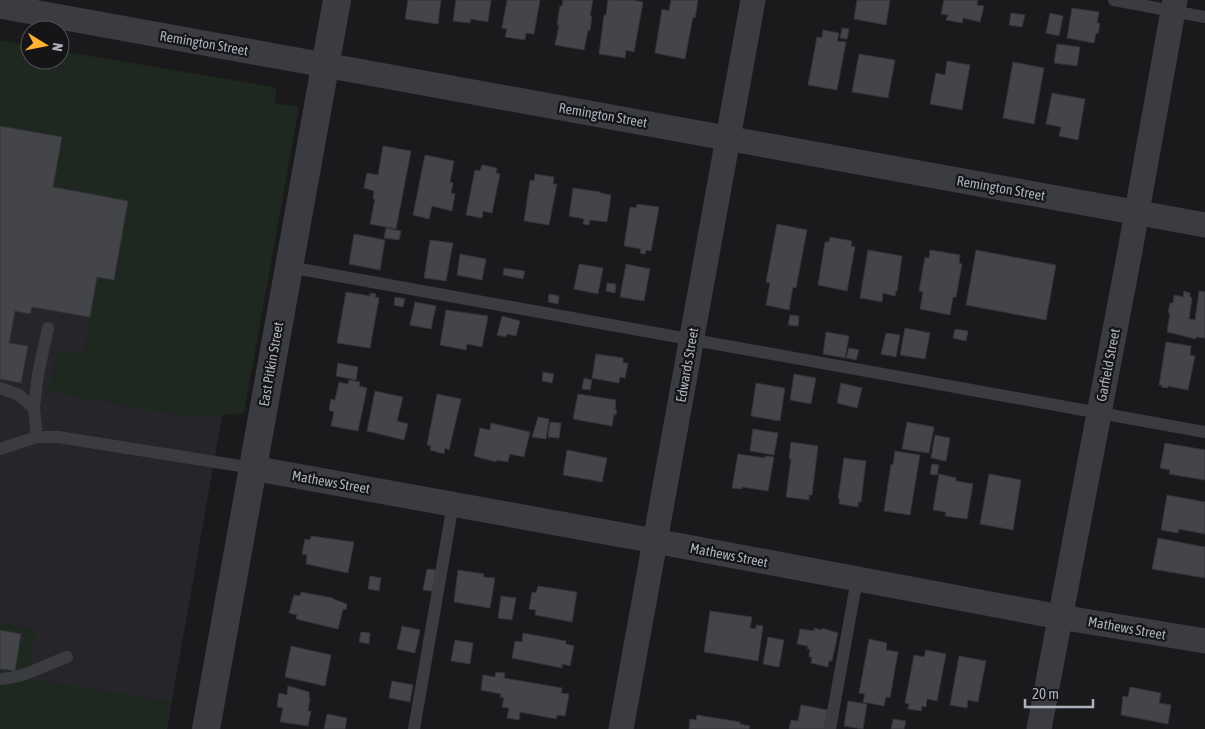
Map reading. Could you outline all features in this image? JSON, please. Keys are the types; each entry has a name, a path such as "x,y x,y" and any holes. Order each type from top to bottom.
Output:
{"street":[{"name":"East Pitkin Street","path":"206,729 337,0"},
{"name":"Edwards Street","path":"620,729 753,0"},
{"name":"Garfield Street","path":"1039,729 1137,212 1174,5"},
{"name":"Remington Street","path":"0,6 1205,225"},
{"name":"Mathews Street","path":"253,468 1060,617 1205,641"}],"lane":[{"path":"1114,0 1174,5 1205,17"},
{"path":"288,267 1205,432"},
{"path":"37,437 34,408 38,374 48,328"},
{"path":"0,388 19,395 34,408"},
{"path":"0,450 37,437 58,437 253,468"},
{"path":"414,729 453,504"},
{"path":"830,729 857,579"},
{"path":"0,679 22,676 37,668 67,657"}],"shaded area":[{"path":"0,40 20,44 20,70 70,70 70,53 274,87 276,91 274,103 299,107 244,413 195,418 49,392 53,364 61,353 82,353 97,277 114,279 128,201 53,187 62,137 0,126"},
{"path":"0,42 20,54 20,70 70,70 70,61 274,87 276,91 275,114 167,729 0,729"},
{"path":"0,622 37,629 27,678 170,701 165,729 0,729"}],"building":[{"path":"408,0 441,0 438,24 405,19"},
{"path":"456,0 491,0 488,22 471,19 470,23 453,21"},
{"path":"507,0 540,0 534,34 526,33 525,40 505,37 507,29 502,28"},
{"path":"563,0 593,0 590,31 588,30 584,50 555,45 560,6 562,6"},
{"path":"608,0 643,2 634,52 626,50 625,58 599,54"},
{"path":"671,0 698,0 685,59 655,53 662,9 669,11"},
{"path":"857,0 890,0 886,25 854,19"},
{"path":"944,0 978,0 977,5 984,6 980,22 963,18 962,23 946,20 948,15 941,14"},
{"path":"1072,8 1099,12 1097,23 1100,23 1094,43 1067,38"},
{"path":"1011,13 1025,15 1022,27 1009,25"},
{"path":"1050,13 1063,16 1059,36 1046,33"},
{"path":"842,28 849,29 847,39 840,38"},
{"path":"823,30 839,33 837,41 846,42 837,90 808,85 817,37 822,38"},
{"path":"1057,44 1080,47 1077,66 1054,63"},
{"path":"859,54 895,60 888,98 852,92"},
{"path":"947,61 970,65 962,110 930,104 936,73 945,75"},
{"path":"1013,62 1044,68 1034,124 1003,118"},
{"path":"1052,93 1085,99 1078,140 1059,136 1061,127 1046,124"},
{"path":"0,126 62,137 53,187 128,201 114,280 97,277 90,317 32,307 30,314 15,311 9,343 28,346 21,383 0,379"},
{"path":"383,146 411,151 396,229 370,224 375,199 373,199 374,191 364,188 367,173 378,175"},
{"path":"425,155 454,161 450,182 453,183 451,193 455,194 452,211 432,206 429,219 413,215"},
{"path":"482,165 497,168 496,173 500,174 492,213 483,211 482,218 466,215 475,170 480,171"},
{"path":"535,174 554,177 553,184 557,184 549,225 524,221 530,180 534,181"},
{"path":"573,188 611,195 607,222 590,220 589,225 583,224 584,219 569,216"},
{"path":"637,204 659,207 651,251 646,250 645,254 640,253 641,249 624,246 630,207 636,208"},
{"path":"777,224 807,230 796,288 793,287 789,310 766,305 770,283 766,282"},
{"path":"386,228 401,231 399,240 384,238"},
{"path":"354,234 385,240 380,270 349,264"},
{"path":"830,237 852,241 851,246 855,247 847,291 818,285 825,242 829,242"},
{"path":"430,240 453,243 446,281 424,278"},
{"path":"868,250 902,256 895,296 883,293 882,302 860,298"},
{"path":"930,250 960,255 959,263 962,264 956,297 953,297 950,315 920,309 923,292 919,291 925,257 929,258"},
{"path":"976,250 1056,265 1046,320 966,305"},
{"path":"460,254 486,259 482,280 457,275"},
{"path":"579,264 603,268 598,294 574,289"},
{"path":"626,264 650,269 644,301 620,297"},
{"path":"504,268 525,271 523,279 503,275"},
{"path":"607,283 616,284 615,293 606,291"},
{"path":"1184,291 1190,293 1192,298 1189,319 1195,320 1199,291 1205,292 1205,338 1196,337 1196,339 1167,332 1170,303 1173,303 1174,295 1183,297"},
{"path":"346,292 370,296 370,293 376,294 375,297 379,298 370,348 337,343"},
{"path":"549,294 559,296 558,304 548,302"},
{"path":"395,297 405,299 403,307 394,305"},
{"path":"415,302 436,306 431,329 410,325"},
{"path":"446,310 488,316 482,347 467,344 466,350 440,345"},
{"path":"790,315 799,316 798,326 788,325"},
{"path":"502,316 520,321 516,336 507,334 506,337 497,335"},
{"path":"905,328 930,333 925,359 900,355"},
{"path":"955,329 968,331 966,341 953,338"},
{"path":"826,332 849,336 845,358 823,354"},
{"path":"886,333 900,335 896,357 881,354"},
{"path":"1166,342 1191,346 1190,355 1195,356 1188,390 1168,386 1168,388 1161,387 1162,385 1159,385"},
{"path":"849,348 859,350 856,360 846,358"},
{"path":"596,354 623,358 623,363 628,363 625,378 620,377 619,383 592,378"},
{"path":"338,363 358,367 356,380 336,376"},
{"path":"543,372 554,374 552,383 542,381"},
{"path":"794,374 816,378 811,404 790,400"},
{"path":"584,378 592,380 590,390 582,389"},
{"path":"349,380 360,382 359,386 367,388 358,431 331,426 334,412 329,410 331,399 335,400 339,382 348,384"},
{"path":"756,383 785,388 780,421 751,416"},
{"path":"841,383 862,388 857,408 837,403"},
{"path":"375,391 403,397 397,421 408,424 404,440 367,431"},
{"path":"437,394 461,399 449,450 445,448 444,454 430,450 431,446 427,445"},
{"path":"578,394 616,400 615,409 617,410 616,415 614,414 612,426 573,419"},
{"path":"538,417 549,419 546,439 532,437"},
{"path":"550,422 561,423 559,438 548,437"},
{"path":"907,422 934,427 929,453 902,449"},
{"path":"491,423 530,432 524,457 510,454 508,462 497,460 496,462 474,456 480,428 490,430"},
{"path":"753,429 778,433 774,455 750,451"},
{"path":"935,435 950,438 946,461 931,458"},
{"path":"791,442 818,446 812,495 809,495 809,500 786,497 791,459 789,459"},
{"path":"1165,443 1205,450 1205,480 1169,474 1170,470 1160,468"},
{"path":"567,450 607,458 602,482 563,475"},
{"path":"895,451 920,455 910,515 884,511 891,464 893,465"},
{"path":"738,454 765,458 765,456 774,457 768,491 742,487 742,489 732,488"},
{"path":"844,458 866,461 861,502 858,502 858,507 839,504 840,499 838,499"},
{"path":"932,464 939,465 937,475 930,474"},
{"path":"939,474 956,478 956,481 973,484 967,519 945,516 946,512 933,510"},
{"path":"989,474 1021,480 1013,530 980,524"},
{"path":"1167,495 1205,502 1205,534 1179,529 1178,533 1161,530"},
{"path":"311,536 354,542 348,573 306,564 307,555 302,554 305,539 310,540"},
{"path":"1158,538 1205,547 1205,578 1152,569"},
{"path":"427,569 436,570 433,591 423,590"},
{"path":"458,570 484,574 483,577 495,578 490,608 454,602"},
{"path":"370,576 381,578 379,591 368,589"},
{"path":"538,586 577,592 572,622 535,615 536,610 529,609 532,592 536,593"},
{"path":"301,592 333,598 347,604 346,610 343,609 338,629 296,619 297,615 289,613 294,595 300,596"},
{"path":"501,596 516,598 512,620 498,618"},
{"path":"710,611 752,617 750,628 756,629 756,625 763,626 758,661 704,652"},
{"path":"402,626 420,630 415,653 397,649"},
{"path":"814,628 822,630 822,628 838,633 832,661 829,661 828,667 811,663 812,657 809,657 810,649 807,649 808,646 797,644 800,629 814,631"},
{"path":"0,630 21,634 15,671 0,669"},
{"path":"361,632 370,633 369,644 359,642"},
{"path":"523,633 566,641 566,644 574,646 570,666 562,664 562,668 512,658 515,641 522,642"},
{"path":"768,637 784,640 779,667 763,664"},
{"path":"869,639 887,643 886,650 898,652 890,698 886,697 884,706 863,702 865,694 859,693"},
{"path":"455,640 473,643 470,664 451,661"},
{"path":"291,646 331,655 325,686 285,677"},
{"path":"926,650 946,654 937,701 927,699 926,707 922,706 921,711 908,709 909,704 905,703 914,655 924,657"},
{"path":"959,656 986,661 978,702 968,700 967,708 950,705"},
{"path":"496,672 505,673 504,678 562,688 561,693 569,694 565,716 557,715 556,719 520,712 519,720 507,718 509,708 502,707 504,698 500,697 501,694 481,690 483,675 495,677"},
{"path":"392,681 413,685 410,702 389,698"},
{"path":"288,686 309,692 308,711 311,711 308,726 280,722 283,708 277,707 279,693 287,695"},
{"path":"1130,687 1161,693 1159,703 1171,705 1168,724 1121,715 1123,696 1128,697"},
{"path":"848,701 867,704 863,729 844,726"},
{"path":"801,705 828,710 824,729 789,729 791,720 798,721"},
{"path":"327,714 347,718 345,729 324,729"},
{"path":"697,715 740,722 740,724 750,726 749,729 689,729 690,719 696,720"},
{"path":"893,719 906,721 904,729 891,729"}]}
